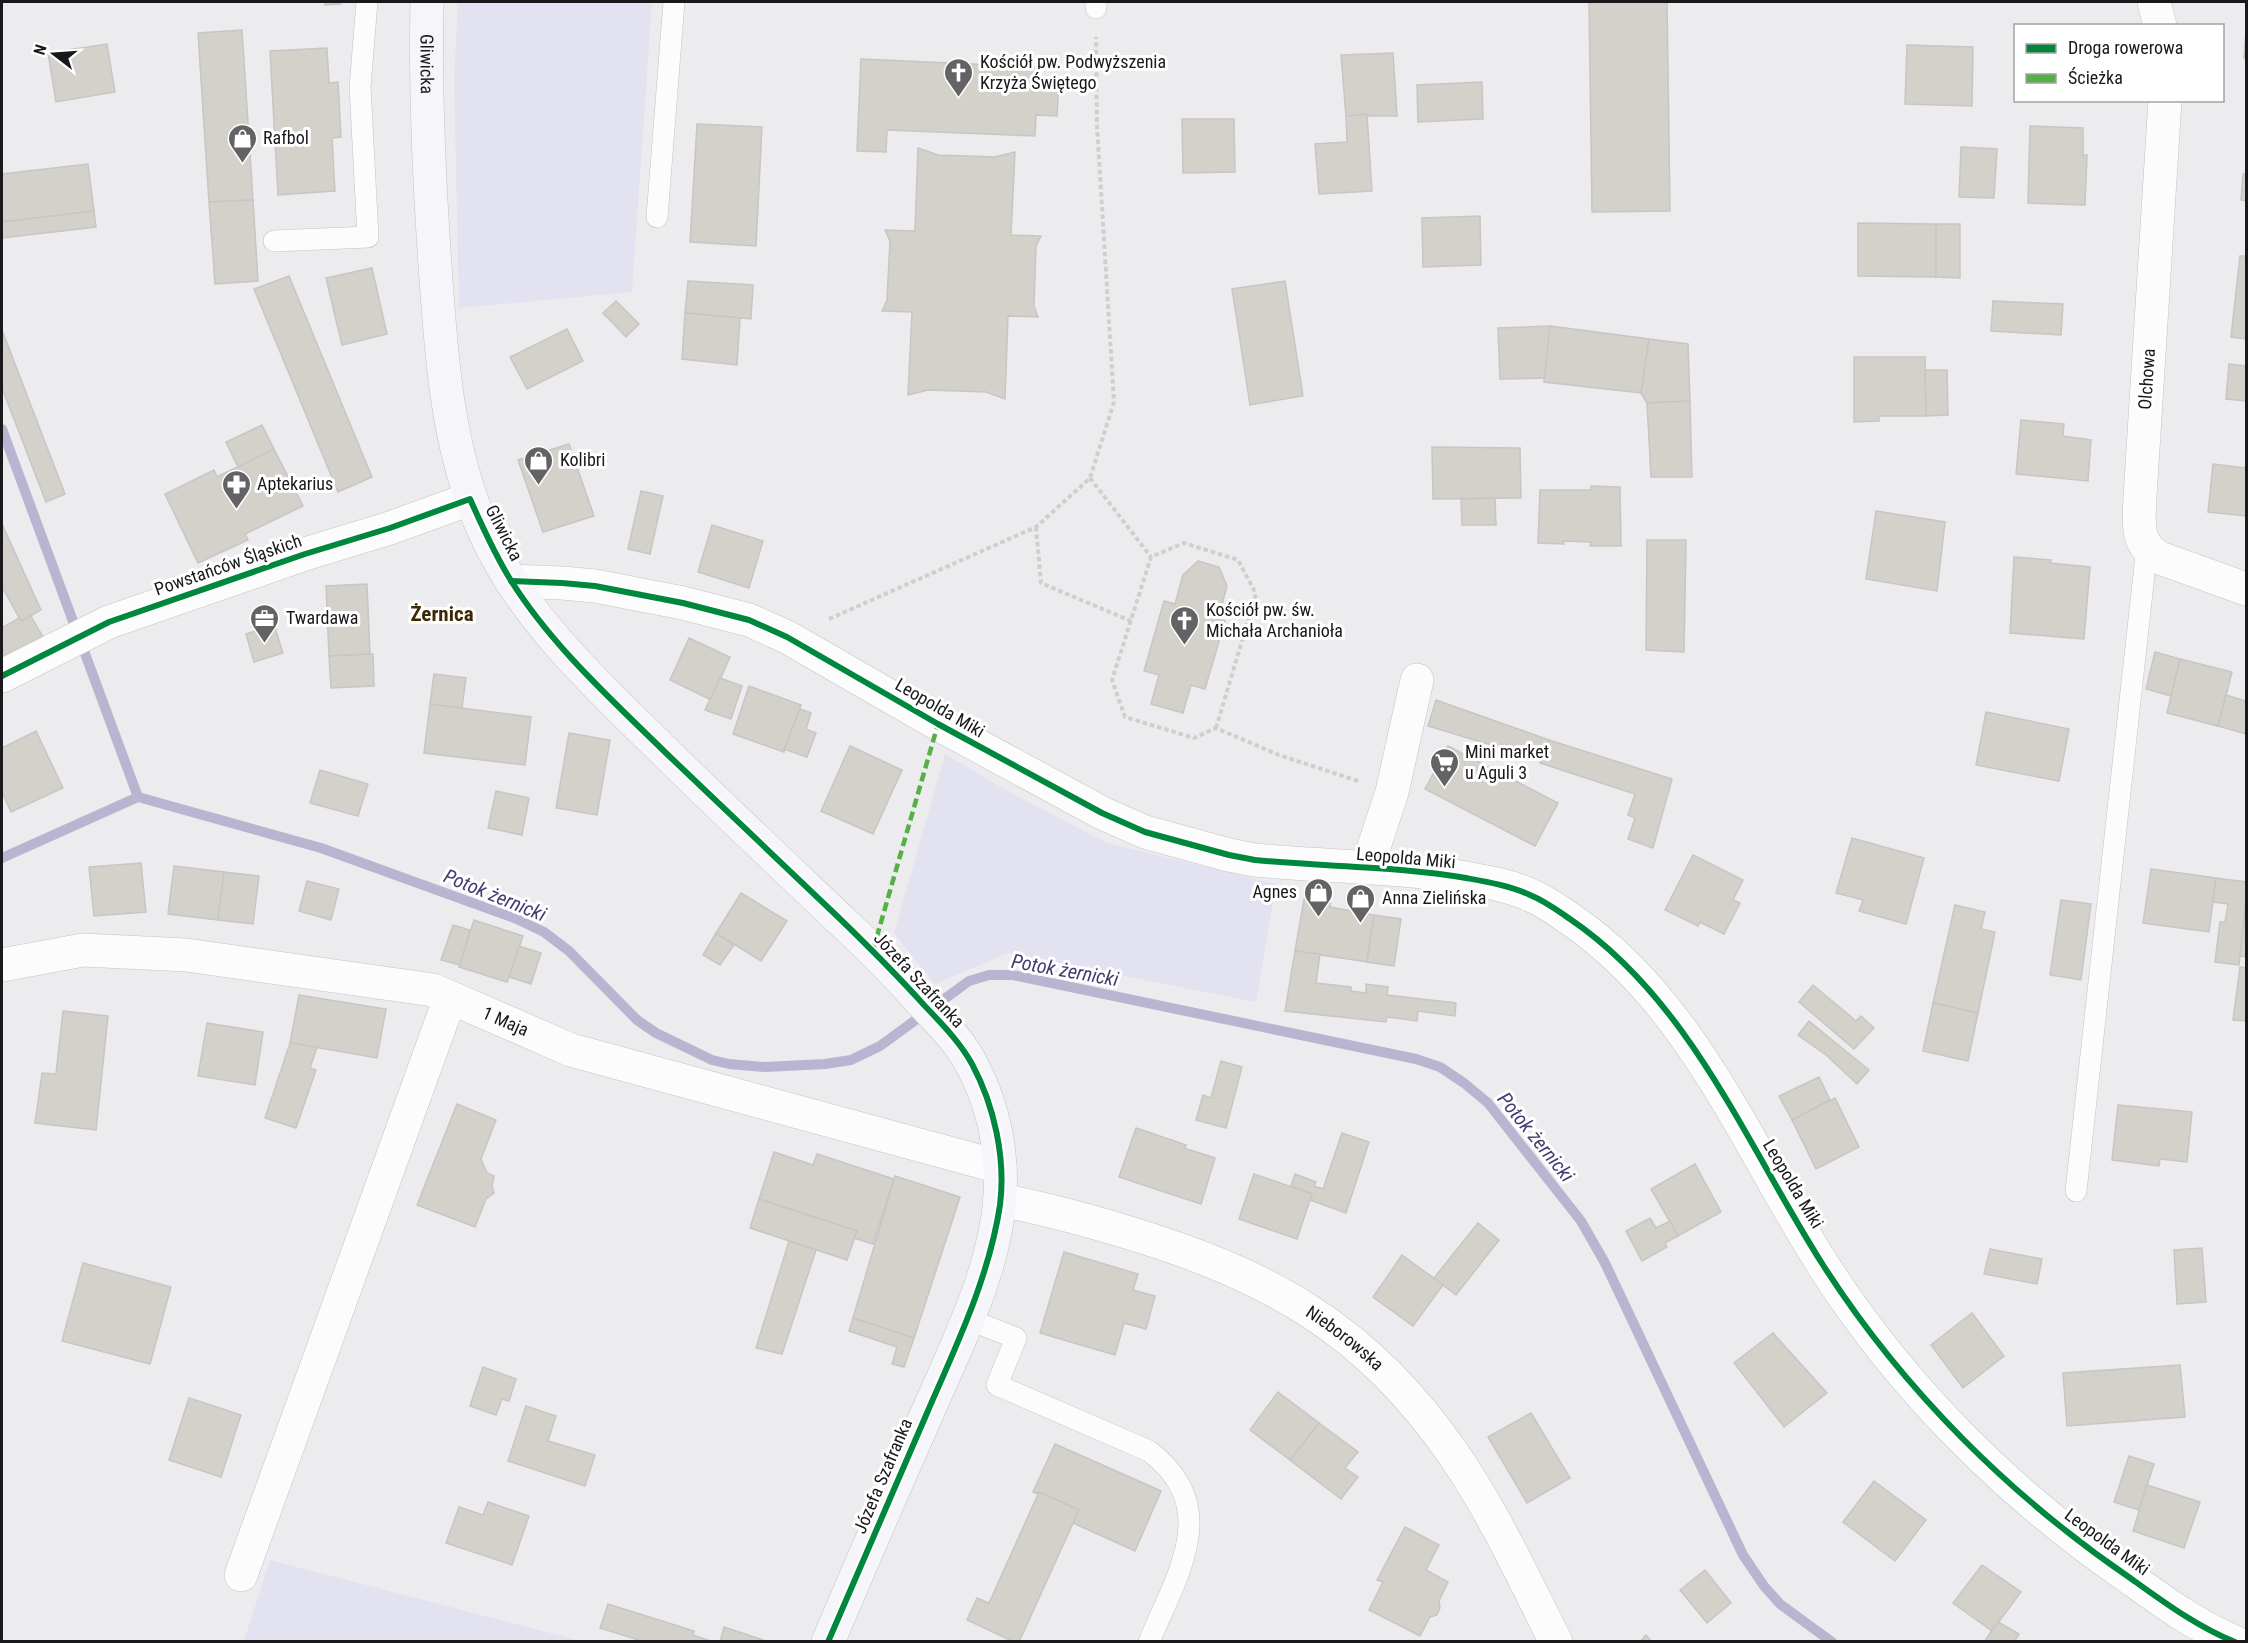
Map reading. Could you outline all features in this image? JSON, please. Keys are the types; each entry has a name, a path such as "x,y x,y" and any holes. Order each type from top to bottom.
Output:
{"street":[{"name":"Gliwicka","path":"427,2 425,64 438,307 455,439 470,499 486,536 511,581"},
{"path":"2154,2 2160,24"},
{"name":"Olchowa","path":"2147,548 2139,531 2139,497 2165,102"},
{"name":"Powstańców Śląskich","path":"2,676 109,622 470,499"},
{"path":"2147,548 2153,554 2171,563 2247,589"},
{"name":"Leopolda Miki","path":"511,581 595,586 683,603 749,620 787,637 1025,772 1102,813 1145,832 1196,847 1255,860 1367,868 1488,882 1527,893 1546,903 1587,930 1618,957 1647,988 1695,1051 1822,1264 1851,1306 1926,1401 2032,1504 2071,1536 2161,1600 2196,1622 2235,1641"},
{"name":"Józefa Szafranka","path":"511,581 536,616 566,651 627,714 873,950 947,1029 971,1062 986,1097 996,1129 1000,1167 1000,1200 993,1243 967,1319 828,1641"},
{"path":"1367,868 1392,792 1417,680"},
{"name":"1 Maja","path":"2,965 83,950 186,955 433,990 571,1050 1000,1167"},
{"path":"242,1575 450,998"},
{"name":"Nieborowska","path":"1000,1200 1046,1208 1202,1256 1278,1291 1356,1344 1391,1377 1453,1454 1495,1523 1556,1641"}],"lane":[{"path":"274,241 368,237 360,87 367,2"},
{"path":"657,217 674,2"},
{"path":"2076,1191 2147,548"},
{"path":"967,1319 1016,1338 997,1385 1149,1451 1166,1464 1179,1481 1188,1502 1190,1525 1184,1556 1149,1641"}],"path":[{"path":"787,637 1036,527 1090,478 1114,402 1096,126 1096,5"},
{"path":"1090,478 1151,557"},
{"path":"1036,527 1041,583 1131,621"},
{"path":"1216,728 1256,594 1238,560 1184,543 1151,557 1112,680 1125,717 1194,738 1216,728 1279,755 1392,792"}],"shaded area":[{"path":"458,2 652,2 632,292 459,308 454,77"},
{"path":"945,754 1013,794 1107,843 1276,884 1256,1002 1008,953 935,984 894,933"},
{"path":"270,1560 581,1641 244,1641"}],"building":[{"path":"325,2 341,2 341,4 325,5"},
{"path":"1589,2 1667,2 1670,211 1592,212"},
{"path":"242,30 253,200 209,202 198,33"},
{"path":"2246,30 2246,58 2244,58"},
{"path":"107,44 115,92 56,102 48,53"},
{"path":"1907,45 1973,47 1972,106 1905,104"},
{"path":"327,48 329,83 338,82 341,137 332,138 335,191 278,195 270,51"},
{"path":"1393,53 1397,116 1346,116 1341,55"},
{"name":"Kościół pw. Podwyższenia Krzyża Świętego","path":"861,59 1038,67 1037,78 1059,80 1057,116 1036,115 1035,136 887,130 886,152 857,151"},
{"path":"1482,82 1483,119 1418,122 1417,85"},
{"path":"1367,114 1372,191 1319,194 1315,144 1347,142 1346,116"},
{"path":"1182,119 1234,119 1235,172 1183,173"},
{"path":"697,124 762,127 756,246 690,242"},
{"path":"2030,126 2083,128 2083,155 2087,155 2085,205 2028,203"},
{"path":"1961,147 1997,149 1994,198 1959,197"},
{"path":"918,148 938,155 995,157 1015,152 1011,235 1041,236 1036,246 1034,306 1038,317 1008,316 1005,399 986,392 928,390 908,395 912,312 882,311 887,300 890,241 885,230 915,231"},
{"path":"88,164 94,211 2,222 2,174"},
{"path":"2243,174 2246,174 2246,201 2241,200"},
{"path":"253,200 258,281 215,284 209,202"},
{"path":"94,211 96,227 2,238 2,222"},
{"path":"1480,216 1481,265 1423,267 1422,218"},
{"path":"1858,223 1936,224 1936,277 1858,276"},
{"path":"1936,224 1960,224 1960,278 1936,277"},
{"path":"2240,256 2246,256 2246,339 2231,337"},
{"path":"372,268 387,334 342,345 326,278"},
{"path":"289,276 372,477 338,492 254,289"},
{"path":"688,281 753,285 751,319 685,313"},
{"path":"1285,281 1303,396 1250,405 1232,289"},
{"path":"616,301 639,324 626,337 603,313"},
{"path":"1993,301 2063,304 2061,335 1991,331"},
{"path":"685,313 740,318 737,365 682,359"},
{"path":"1550,326 1545,378 1500,379 1498,328"},
{"path":"1550,326 1649,339 1641,393 1544,382"},
{"path":"567,329 583,361 527,389 510,357"},
{"path":"2,330 65,494 46,502 2,388"},
{"path":"1649,339 1688,344 1690,401 1647,403 1641,393"},
{"path":"1854,357 1925,357 1926,416 1879,416 1879,421 1854,422"},
{"path":"2229,364 2246,366 2246,401 2226,399"},
{"path":"1925,370 1947,370 1948,415 1926,416"},
{"path":"1690,401 1692,477 1651,477 1647,403"},
{"path":"2021,420 2064,424 2063,436 2091,440 2088,481 2016,474"},
{"path":"262,425 274,449 238,467 226,442"},
{"path":"569,444 594,516 543,532 518,460"},
{"path":"1432,447 1520,448 1521,498 1433,499"},
{"path":"274,449 303,506 245,534 248,540 198,563 165,494 214,470 217,477"},
{"path":"2213,464 2246,468 2246,516 2208,512"},
{"path":"1591,486 1620,487 1621,546 1590,546 1591,542 1538,543 1540,490 1591,490"},
{"path":"641,491 663,496 650,554 628,549"},
{"path":"1495,498 1496,525 1462,525 1461,499"},
{"path":"1876,511 1945,522 1937,591 1866,579"},
{"path":"2,524 41,610 21,621 2,587"},
{"path":"712,525 763,541 749,588 698,572"},
{"path":"1647,540 1686,540 1684,652 1646,650"},
{"path":"2014,557 2051,560 2050,563 2090,567 2084,639 2010,633"},
{"name":"Kościół pw. św. Michała Archanioła","path":"1198,561 1219,567 1227,586 1218,619 1225,621 1205,689 1191,685 1183,713 1151,704 1159,675 1144,671 1164,601 1175,604 1183,575"},
{"path":"367,584 370,654 329,656 326,586"},
{"path":"31,616 43,637 2,657 2,628 19,618 21,621"},
{"path":"274,625 283,653 254,662 246,634"},
{"path":"689,638 730,657 711,700 670,680"},
{"path":"2155,652 2180,659 2171,696 2146,689"},
{"path":"373,654 374,686 331,688 329,656"},
{"path":"2180,659 2232,672 2218,726 2167,713"},
{"path":"434,674 466,678 462,708 430,704"},
{"path":"720,678 742,686 731,719 705,710"},
{"path":"749,686 801,705 784,752 733,734"},
{"path":"2226,695 2246,701 2246,734 2218,726"},
{"path":"1436,700 1549,740 1541,760 1428,726"},
{"path":"430,704 531,717 525,765 424,753"},
{"path":"800,709 811,713 806,729 816,733 807,757 784,749"},
{"path":"1986,712 2069,729 2059,781 1976,765"},
{"path":"36,731 63,788 11,812 2,792 2,748"},
{"path":"569,733 610,740 597,815 556,808"},
{"path":"1549,740 1672,779 1653,848 1628,839 1635,818 1628,815 1635,794 1540,763"},
{"path":"850,746 902,770 873,834 821,811"},
{"path":"1448,746 1558,803 1535,846 1425,789"},
{"path":"320,770 368,784 358,816 310,803"},
{"path":"496,791 529,798 522,835 488,828"},
{"path":"1852,838 1924,858 1906,924 1859,911 1863,900 1836,893"},
{"path":"1693,855 1743,880 1733,900 1740,903 1724,934 1700,922 1698,926 1665,910"},
{"path":"141,863 146,912 94,916 89,867"},
{"path":"174,866 224,872 218,920 168,914"},
{"path":"2151,869 2216,878 2209,932 2143,923"},
{"path":"224,872 259,876 253,924 218,920"},
{"path":"2216,878 2246,882 2239,965 2215,962 2220,922 2225,922 2228,904 2213,902"},
{"path":"307,881 339,889 331,920 299,911"},
{"path":"741,893 787,921 761,961 716,933"},
{"path":"1304,899 1330,903 1330,907 1374,915 1367,962 1295,951"},
{"path":"2061,900 2091,904 2081,980 2050,975"},
{"path":"1955,905 1985,912 1981,929 1995,932 1978,1013 1933,1003"},
{"path":"2246,910 2246,957 2240,956"},
{"path":"1374,915 1401,919 1394,966 1367,962"},
{"path":"474,920 523,936 507,982 459,967"},
{"path":"453,925 470,930 460,965 441,960"},
{"path":"716,933 734,945 720,965 703,955"},
{"path":"519,946 541,953 531,984 509,977"},
{"path":"1295,951 1320,954 1316,983 1351,987 1351,991 1366,993 1366,984 1388,987 1387,995 1456,1003 1455,1016 1418,1011 1417,1021 1387,1017 1386,1022 1285,1011"},
{"path":"2240,967 2246,968 2246,1021 2233,1020"},
{"path":"1813,985 1856,1021 1861,1016 1874,1028 1854,1049 1799,1002"},
{"path":"299,995 386,1009 377,1058 290,1043"},
{"path":"1933,1003 1978,1013 1968,1061 1923,1051"},
{"path":"63,1011 108,1016 96,1130 35,1123 42,1073 56,1074"},
{"path":"1809,1021 1869,1070 1857,1084 1826,1055 1798,1035"},
{"path":"207,1023 263,1032 255,1085 198,1076"},
{"path":"290,1043 317,1047 310,1068 316,1070 296,1128 265,1118"},
{"path":"1221,1061 1242,1067 1226,1128 1196,1120 1203,1095 1211,1098"},
{"path":"1819,1077 1830,1100 1792,1120 1779,1096"},
{"path":"1835,1098 1859,1147 1816,1169 1792,1120"},
{"path":"457,1104 496,1120 481,1159 487,1173 494,1176 492,1186 494,1193 486,1199 475,1227 417,1205"},
{"path":"2118,1105 2192,1112 2187,1162 2160,1159 2159,1166 2112,1160"},
{"path":"1136,1128 1186,1145 1184,1148 1215,1158 1201,1204 1119,1177"},
{"path":"1342,1133 1369,1142 1346,1213 1310,1200 1312,1194 1291,1186 1295,1174 1316,1182 1314,1186 1323,1189"},
{"path":"774,1152 813,1165 817,1154 894,1179 873,1244 854,1238 857,1231 759,1199"},
{"path":"1695,1164 1721,1212 1678,1236 1651,1189"},
{"path":"1254,1174 1312,1194 1297,1239 1239,1219"},
{"path":"895,1176 960,1197 914,1338 853,1318"},
{"path":"759,1199 857,1231 847,1260 750,1228"},
{"path":"1650,1218 1656,1228 1670,1221 1678,1236 1665,1243 1667,1247 1642,1261 1626,1231"},
{"path":"1478,1223 1499,1240 1456,1295 1434,1278"},
{"path":"789,1241 816,1250 782,1354 756,1348"},
{"path":"2202,1248 2206,1302 2177,1304 2174,1250"},
{"path":"1990,1249 2042,1259 2037,1284 1984,1274"},
{"path":"1064,1252 1138,1274 1133,1290 1155,1296 1146,1329 1124,1323 1115,1355 1040,1333"},
{"path":"1402,1255 1443,1285 1413,1326 1373,1297"},
{"path":"83,1263 171,1287 150,1364 62,1341"},
{"path":"1972,1313 2004,1356 1963,1388 1931,1345"},
{"path":"853,1318 914,1338 904,1367 892,1364 897,1347 849,1331"},
{"path":"1773,1333 1827,1393 1784,1427 1734,1363"},
{"path":"2180,1365 2185,1417 2067,1426 2063,1373"},
{"path":"483,1367 516,1379 509,1401 502,1399 496,1415 470,1406"},
{"path":"1278,1392 1319,1423 1290,1460 1250,1430"},
{"path":"189,1398 241,1415 221,1477 169,1460"},
{"path":"526,1406 556,1416 548,1441 595,1455 585,1486 508,1461"},
{"path":"1531,1413 1570,1478 1527,1503 1488,1437"},
{"path":"1319,1423 1358,1452 1345,1468 1358,1477 1341,1499 1290,1460"},
{"path":"1055,1444 1161,1491 1135,1551 1073,1523 1079,1510 1039,1492 1038,1494 1033,1492"},
{"path":"2129,1456 2154,1464 2139,1510 2114,1502"},
{"path":"1874,1481 1926,1520 1895,1561 1843,1522"},
{"path":"2147,1485 2200,1502 2184,1548 2133,1531"},
{"path":"1039,1492 1079,1510 1019,1642 1014,1642 967,1620 977,1598 989,1603"},
{"path":"488,1502 529,1516 512,1565 446,1543 459,1507 483,1515"},
{"path":"1405,1527 1439,1545 1426,1570 1448,1582 1439,1601 1440,1608 1437,1615 1430,1617 1420,1636 1369,1610 1383,1582 1377,1580"},
{"path":"1982,1565 2021,1592 1992,1631 1953,1603"},
{"path":"1705,1570 1731,1603 1707,1623 1680,1590"},
{"path":"608,1604 694,1631 693,1635 713,1642 645,1642 600,1628"},
{"path":"1998,1622 2019,1634 2014,1642 1984,1642"},
{"path":"724,1627 769,1642 720,1642"},
{"path":"1646,1635 1652,1642 1640,1642"}],"waterway":[{"path":"2,429 138,797"},
{"name":"Potok żernicki","path":"2,858 138,797 321,848 517,919 544,932 569,951 637,1020 656,1033 712,1060 729,1064 765,1067 825,1064 851,1060 880,1046 969,981 989,975 1013,975 1416,1059 1440,1067 1488,1103 1581,1221 1605,1263 1743,1555 1764,1586 1780,1604 1832,1642"}],"marked path":[{"path":"873,950 938,724"}],"cycle path":[{"path":"2,676 109,622 470,499 510,579 544,627 563,649 625,713 859,938 950,1033 972,1064 992,1114 1000,1151 1001,1169 1000,1205 995,1232 980,1285 960,1337 828,1642"},
{"path":"511,581 595,586 683,603 749,620 787,637 938,724 1102,813 1145,832 1255,860 1414,871 1466,878 1515,889 1551,906 1612,953 1650,991 1683,1033 1713,1078 1823,1265 1854,1311 1924,1398 2002,1477 2088,1548 2182,1614 2235,1642"}],"place":[{"name":"Kościół pw. Podwyższenia Krzyża Świętego","path":"959,98"},
{"name":"Rafbol","path":"242,164"},
{"name":"Kolibri","path":"539,486"},
{"name":"Aptekarius","path":"236,510"},
{"name":"Twardawa","path":"265,644"},
{"name":"Kościół pw. św. Michała Archanioła","path":"1185,646"},
{"name":"Mini market u Aguli 3","path":"1444,788"},
{"name":"Agnes","path":"1318,918"},
{"name":"Anna Zielińska","path":"1361,924"}],"district":[{"name":"Żernica","path":"442,614"}]}
